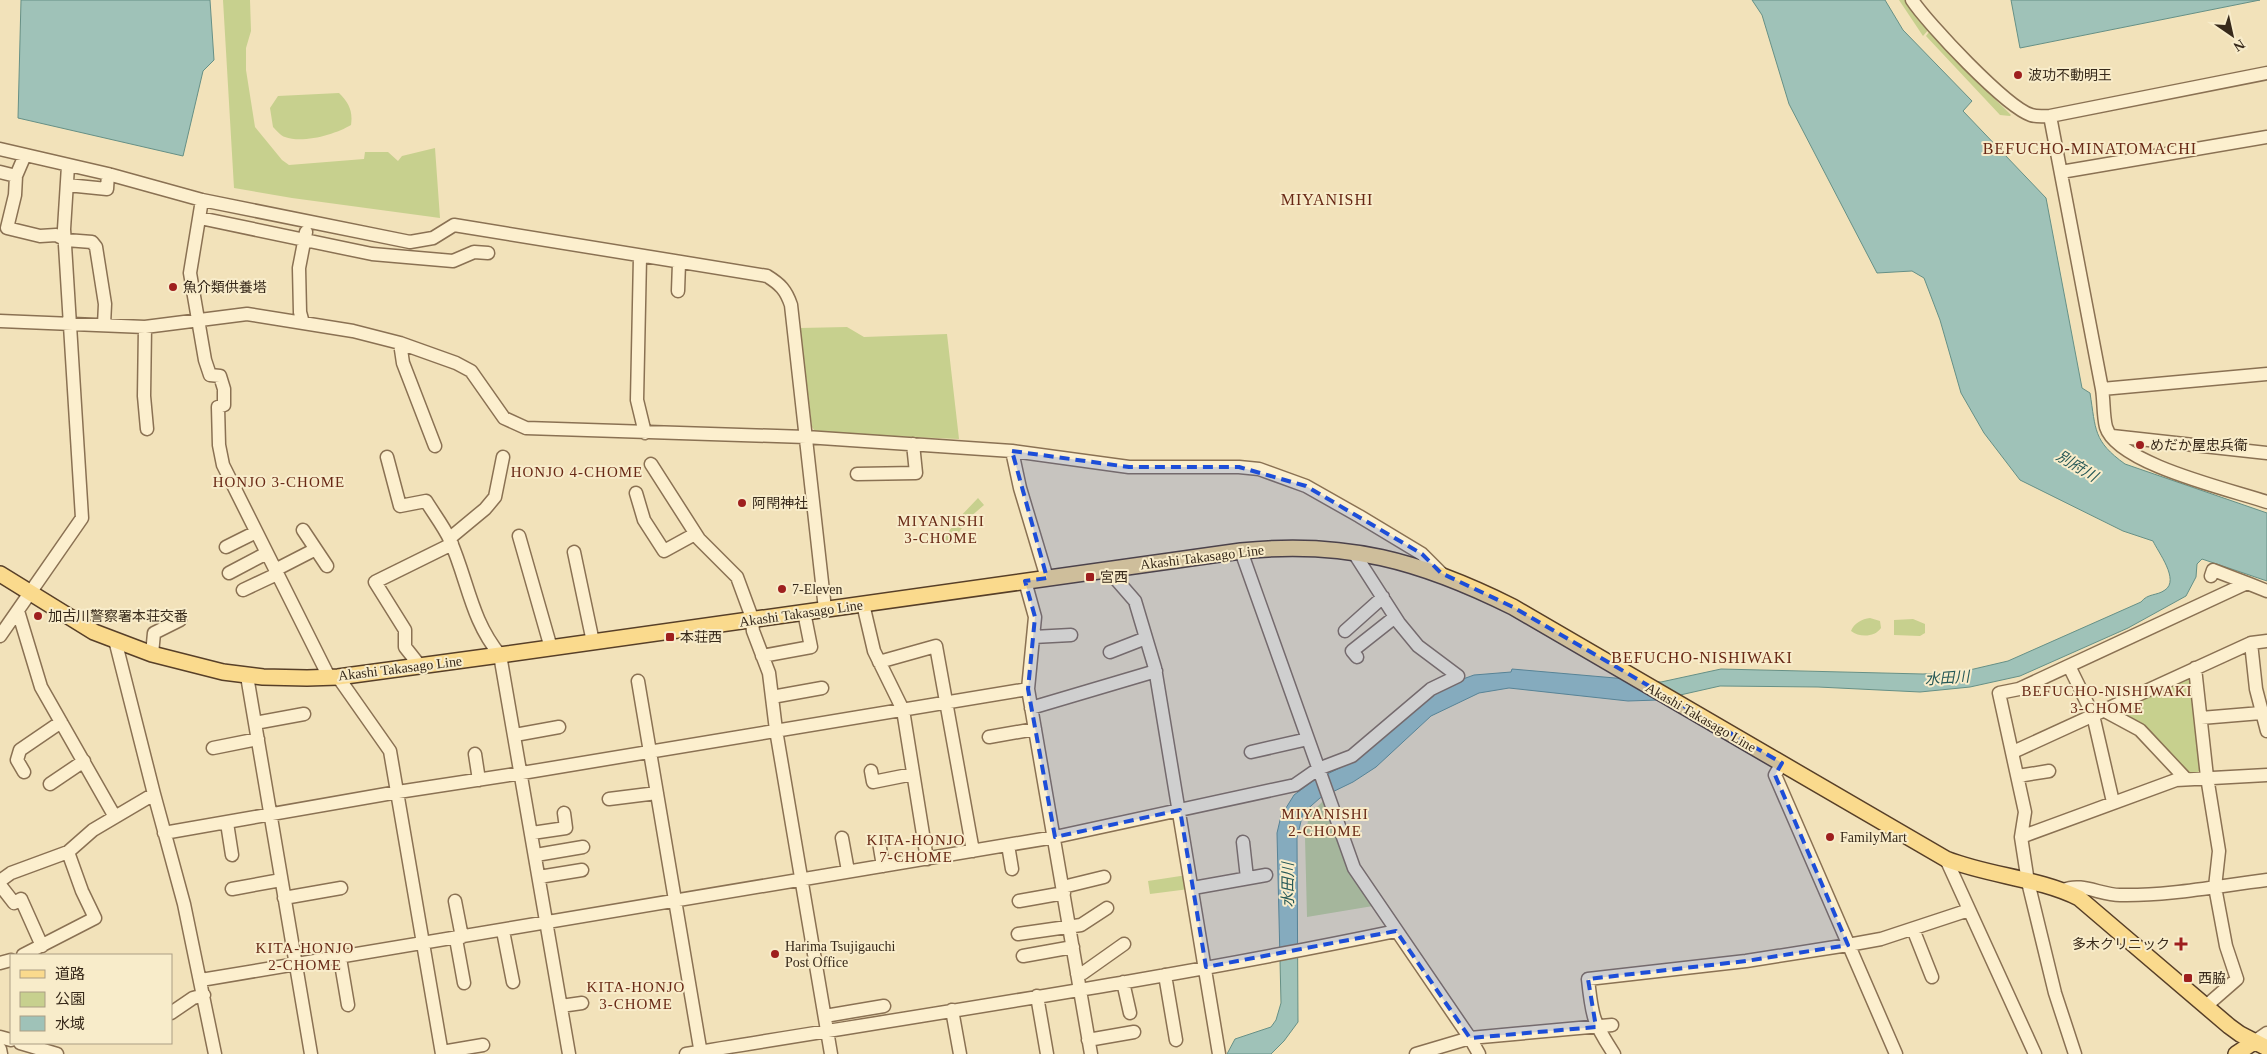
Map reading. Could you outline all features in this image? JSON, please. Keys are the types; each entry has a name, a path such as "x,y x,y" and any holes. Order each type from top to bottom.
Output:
{"main road":[{"name":"Akashi Takasago Line","path":"0,574 73,620 115,640 152,654 223,672 247,676 282,678 334,677 420,666 1241,551 1317,548 1390,558 1440,573 1513,608 1946,859 1967,867 2064,890 2093,908 2240,1034 2260,1045"},
{"path":"2236,1054 2260,1045"}],"street":[{"path":"1912,0 1923,17 2013,104 2031,115 2050,116 2267,72"},
{"path":"2050,116 2102,389 2106,428 2125,451 2148,463 2267,502"},
{"path":"2061,172 2267,137"},
{"path":"0,149 108,174 202,200 410,242 433,238 454,225 640,257 767,276 781,285 787,293 791,305 825,609"},
{"path":"25,155 16,176 7,228 40,236 56,235 66,240 92,242 96,247 105,304 104,325"},
{"path":"0,636 32,593 82,518 64,229 68,166"},
{"path":"0,172 16,176"},
{"path":"67,185 107,190 108,174"},
{"path":"202,200 190,273 210,375 220,376 224,389 224,406 218,407 219,445 223,465 276,572 334,677 390,751 442,1053 483,1045"},
{"path":"200,218 372,254 453,261 474,252 488,253"},
{"path":"303,323 300,312 299,268 308,222"},
{"path":"640,257 637,400 645,433"},
{"path":"678,291 679,262"},
{"path":"0,321 145,327 247,314 353,331 400,343 446,358 470,371 504,418 526,428 806,437 1012,451 1129,467 1239,467 1259,469 1306,486 1359,516 1422,554 1440,573"},
{"path":"145,327 144,396 147,428"},
{"path":"400,343 403,363 435,446"},
{"path":"2102,389 2267,374"},
{"path":"2112,436 2267,453"},
{"path":"857,474 916,473 913,444"},
{"path":"1012,451 1020,488 1047,578"},
{"path":"387,457 400,506 426,501 451,541 478,620 488,640 500,655 522,773 569,1054"},
{"path":"420,666 405,647 405,630 375,582 451,541 485,509 495,497 503,457"},
{"path":"651,464 695,534 737,577 752,621 768,674 831,1054"},
{"path":"636,493 644,520 664,551 695,534"},
{"path":"303,530 314,550 327,566"},
{"path":"226,547 256,532"},
{"path":"519,536 519,556 552,648"},
{"path":"243,590 314,550"},
{"path":"1241,551 1354,868 1479,1054"},
{"path":"574,552 593,642"},
{"path":"228,572 267,553"},
{"path":"201,980 547,924 1054,837 1295,785 1318,769 1352,756 1432,689 1458,676 1418,646 1395,618 1354,553"},
{"path":"1108,570 1135,601 1156,671 1219,1054"},
{"path":"2212,576 2213,570 2267,591"},
{"path":"1025,581 1035,617 1028,689 1091,1054"},
{"path":"2075,1054 2055,993 2028,882 2021,837 2025,812 1999,693 2019,688 2247,584"},
{"path":"1345,631 1383,597"},
{"path":"863,604 874,651 903,710 927,859"},
{"path":"18,611 41,687 115,817"},
{"path":"762,656 811,647 804,612"},
{"path":"1361,650 1395,618"},
{"path":"152,654 154,633 180,620"},
{"path":"1033,637 1071,635"},
{"path":"1110,652 1146,638"},
{"path":"115,640 184,904 215,1054"},
{"path":"2013,752 2251,643 2267,642"},
{"path":"2251,643 2261,689 2261,713 2267,731"},
{"path":"879,662 936,646 973,851"},
{"path":"2069,666 2098,713 2113,802"},
{"path":"2195,668 2207,777 2219,851 2215,887 2226,946 2237,979 2206,1006"},
{"path":"1031,708 1156,671"},
{"path":"247,676 311,1054"},
{"path":"638,681 701,1053"},
{"path":"772,698 822,688"},
{"path":"164,833 271,816 398,792 1028,689"},
{"path":"2098,713 2140,730 2186,779"},
{"path":"2202,718 2261,713"},
{"path":"255,723 304,714"},
{"path":"24,772 12,763 20,750 61,722"},
{"path":"515,734 559,727"},
{"path":"989,738 1035,729"},
{"path":"213,748 258,739"},
{"path":"1251,752 1308,739"},
{"path":"475,754 478,780"},
{"path":"50,784 84,761"},
{"path":"1782,763 1775,775 1896,1054"},
{"path":"871,771 873,782 913,774"},
{"path":"2018,776 2049,771"},
{"path":"2021,837 2176,780 2267,775"},
{"path":"609,799 657,793"},
{"path":"0,881 10,872 68,852 93,830 154,794"},
{"path":"532,833 566,828 564,813"},
{"path":"227,823 232,855"},
{"path":"842,838 848,871"},
{"path":"879,842 883,866"},
{"path":"1243,842 1247,878"},
{"path":"1008,845 1012,869"},
{"path":"536,855 583,846"},
{"path":"25,954 95,918 82,891 68,852"},
{"path":"1946,859 2030,1053"},
{"path":"539,877 582,870"},
{"path":"1192,888 1266,875"},
{"path":"1019,901 1064,890 1104,877"},
{"path":"232,889 281,880"},
{"path":"2064,890 2073,886 2114,895 2142,895 2267,880"},
{"path":"0,886 14,903 21,899 42,946"},
{"path":"284,898 341,888"},
{"path":"455,901 464,983"},
{"path":"1018,934 1081,925 1107,908"},
{"path":"1614,1054 1596,1027 1592,1014 1588,979 1746,961 1848,945 1913,929 1969,910"},
{"path":"1913,929 1932,968"},
{"path":"503,931 513,982"},
{"path":"686,1054 1123,982 1303,950 1396,931"},
{"path":"1077,974 1083,973 1124,944"},
{"path":"1022,956 1073,947"},
{"path":"340,958 348,1005"},
{"path":"1165,974 1177,1040"},
{"path":"1123,982 1130,1013"},
{"path":"172,1012 193,998 204,995"},
{"path":"1037,996 1047,1054"},
{"path":"561,1006 582,1003"},
{"path":"824,1016 884,1006"},
{"path":"952,1010 960,1054"},
{"path":"1416,1054 1470,1038 1612,1025"},
{"path":"1088,1040 1134,1032"},
{"path":"2260,1045 2267,1033"},
{"path":"23,1044 57,1054"},
{"path":"0,1049 1,1054"}],"highlighted area":[{"path":"1012,451 1129,467 1239,467 1306,486 1422,554 1441,573 1513,607 1782,763 1775,775 1848,945 1746,961 1588,979 1596,1027 1470,1038 1396,931 1206,967 1180,810 1055,837 1028,689 1035,617 1025,581 1047,578"}],"green space":[{"path":"223,0 250,0 251,31 246,48 246,70 255,127 282,160 289,165 364,159 365,152 388,152 398,161 402,156 435,148 440,218 292,198 234,188"},
{"path":"1899,0 1908,0 1930,28 1923,36"},
{"path":"1931,29 2010,116 2000,115 1926,36"},
{"path":"339,93 351,111 351,125 328,135 310,139 292,139 283,136 273,127 270,108 278,96"},
{"path":"847,327 864,337 947,334 959,439 816,433 812,427 800,328"},
{"path":"978,498 984,505 969,518 950,545 941,542 958,519"},
{"path":"1870,618 1880,621 1881,628 1878,631 1871,635 1863,636 1851,631 1859,622"},
{"path":"1913,619 1925,624 1925,633 1920,636 1894,635 1894,620"},
{"path":"2188,676 2192,680 2200,769 2197,774 2183,775 2111,711"},
{"path":"1323,801 1345,863 1373,906 1307,917 1305,838 1309,815"},
{"path":"1187,875 1189,889 1150,894 1148,881"}],"water":[{"path":"21,0 210,0 214,60 203,71 183,156 18,118"},
{"path":"1752,0 1885,0 1903,30 1972,101 1963,111 2046,198 2082,388 2090,393 2095,426 2101,441 2125,464 2267,513 2267,581 2202,559 2197,564 2196,577 2186,596 2128,628 2020,676 1970,687 1920,692 1818,687 1720,686 1658,700 1628,701 1509,688 1479,693 1431,716 1376,767 1353,782 1320,798 1303,813 1297,838 1298,1022 1284,1041 1271,1054 1227,1054 1235,1039 1271,1027 1276,1020 1281,1003 1277,833 1281,816 1294,795 1313,781 1356,760 1441,687 1474,675 1511,672 1512,669 1661,682 1721,669 1923,674 1961,672 2008,661 2141,602 2147,597 2162,592 2169,585 2169,573 2153,541 2123,531 2020,480 1984,433 1961,393 1940,320 1924,278 1912,271 1877,273 1789,104 1762,15"},
{"path":"2011,0 2260,0 2020,48"}],"place":[{"name":"波功不動明王","path":"2018,75"},
{"name":"魚介類供養塔","path":"173,287"},
{"name":"めだか屋忠兵衛","path":"2140,445"},
{"name":"阿閇神社","path":"742,503"},
{"name":"宮西","path":"1090,577"},
{"name":"7-Eleven","path":"782,589"},
{"name":"加古川警察署本荘交番","path":"38,616"},
{"name":"本荘西","path":"670,637"},
{"name":"FamilyMart","path":"1830,837"},
{"name":"多木クリニック","path":"2181,944"},
{"name":"Harima Tsujigauchi Post Office","path":"775,954"},
{"name":"西脇","path":"2188,978"}],"district":[{"name":"BEFUCHO-MINATOMACHI","path":"2090,148"},
{"name":"MIYANISHI","path":"1327,199"},
{"name":"HONJO 4-CHOME","path":"577,472"},
{"name":"HONJO 3-CHOME","path":"279,482"},
{"name":"MIYANISHI 3-CHOME","path":"941,530"},
{"name":"BEFUCHO-NISHIWAKI","path":"1702,657"},
{"name":"BEFUCHO-NISHIWAKI 3-CHOME","path":"2107,700"},
{"name":"MIYANISHI 2-CHOME","path":"1325,822"},
{"name":"KITA-HONJO 7-CHOME","path":"916,848"},
{"name":"KITA-HONJO 2-CHOME","path":"305,956"},
{"name":"KITA-HONJO 3-CHOME","path":"636,996"}],"water label":[{"name":"別府川","path":"2077,466"},
{"name":"水田川","path":"1947,678"},
{"name":"水田川","path":"1288,885"}]}
